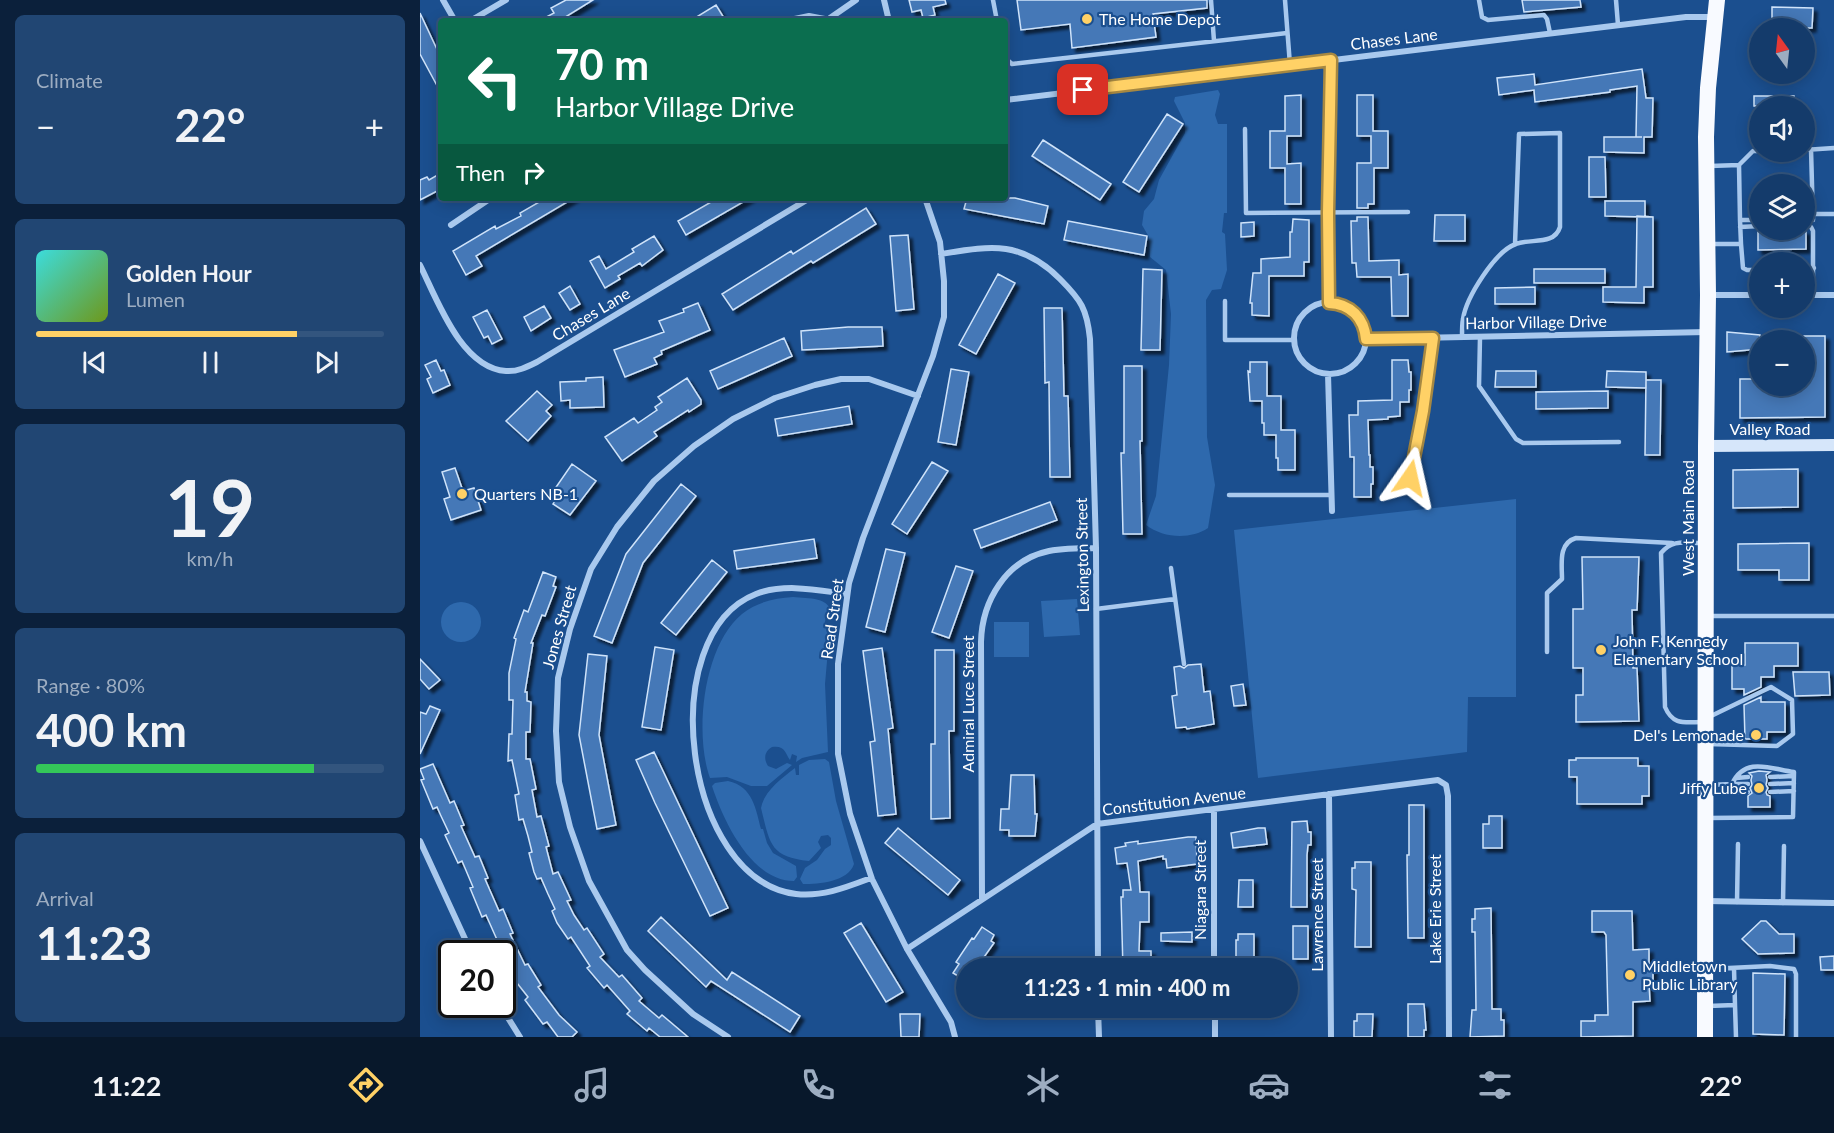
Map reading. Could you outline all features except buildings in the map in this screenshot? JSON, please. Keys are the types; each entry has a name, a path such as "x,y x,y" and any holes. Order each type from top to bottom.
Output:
{"highway":[{"name":"West Main Road","path":"1705,1037 1708,332 1706,137 1708,87 1716,8"}],"main road":[{"name":"Valley Road","path":"1706,446 1834,446"}],"street":[{"path":"443,0 453,18"},
{"path":"475,18 506,0"},
{"path":"834,18 856,0"},
{"path":"884,0 888,18"},
{"name":"Chases Lane","path":"1008,100 1686,17 1716,8"},
{"path":"797,18 809,15 823,18"},
{"path":"1329,303 1331,60"},
{"path":"451,225 487,201"},
{"name":"Chases Lane","path":"420,266 453,330 469,352 487,366 506,372 516,371 537,362 805,201"},
{"name":"Read Street","path":"926,201 940,242 944,281 944,317 918,396 863,538 846,594 838,664 838,754 850,814 871,878 907,949 951,1022 955,1037"},
{"name":"Lexington Street","path":"941,254 983,247 1010,249 1032,256 1048,267 1079,298 1085,313 1090,339 1096,548 1098,958"},
{"path":"1708,295 1749,295"},
{"path":"1815,295 1834,295"},
{"path":"1321,303 1345,306 1358,316 1366,339 1360,357 1354,364 1347,370 1329,374 1320,373 1304,364 1299,357 1294,340 1297,324 1306,311 1321,303"},
{"name":"Harbor Village Drive","path":"1366,339 1708,332"},
{"path":"1329,374 1332,511"},
{"name":"Jones Street","path":"727,1037 693,1014 645,970 627,950 589,881 570,827 559,782 556,731 558,678 570,629 591,569 617,527 654,481 694,446 733,419 776,398 841,379 869,379 918,396"},
{"name":"Admiral Luce Street","path":"982,899 981,642 985,612 1004,577 1028,560 1048,551 1096,548"},
{"path":"846,594 803,588 783,588 757,594 732,610 713,633 698,676 692,722 693,745 696,768 707,807 732,853 755,877 780,890 809,895 843,888 871,878"},
{"name":"Constitution Avenue","path":"907,949 1097,824 1436,780 1444,782"},
{"name":"Lake Erie Street","path":"1444,782 1448,796 1449,1037"},
{"name":"Lawrence Street","path":"1329,794 1331,1037"},
{"name":"Niagara Street","path":"1214,810 1214,958"},
{"path":"420,841 466,940"},
{"path":"1705,901 1834,903"},
{"path":"508,1018 520,1037"},
{"path":"1098,1018 1099,1037"},
{"path":"1215,1018 1215,1037"}],"lane":[{"path":"993,0 996,18"},
{"path":"1211,0 1214,41"},
{"path":"1285,0 1290,65"},
{"path":"1479,0 1482,17 1488,20 1544,15 1550,33"},
{"path":"1616,0 1618,25"},
{"path":"1008,61 1012,64 1287,33"},
{"path":"1245,129 1246,213 1408,212"},
{"path":"1462,337 1463,318 1476,285 1497,259 1515,244 1549,239 1558,233 1560,227 1560,133 1519,134 1515,244"},
{"path":"1815,149 1834,148"},
{"path":"1707,166 1739,165 1749,155"},
{"path":"1739,165 1743,268 1749,270"},
{"path":"1815,214 1834,214"},
{"path":"1740,220 1749,220"},
{"path":"1740,227 1749,227"},
{"path":"1707,244 1741,244"},
{"path":"1225,301 1225,340 1294,340"},
{"path":"1480,337 1479,386 1516,439 1523,443 1619,442"},
{"path":"1410,478 1423,411 1433,338"},
{"path":"1228,495 1330,495"},
{"path":"1547,652 1547,593 1562,579 1563,549 1566,543 1576,538 1706,543"},
{"path":"1674,543 1667,546 1660,554 1665,707 1669,716 1678,722 1705,720 1771,687 1792,700 1793,734 1777,746 1705,744"},
{"path":"1170,568 1184,664"},
{"path":"1096,609 1175,599"},
{"path":"1706,616 1834,616"},
{"path":"1705,818 1791,818 1794,816 1794,772 1775,767 1749,767 1744,768 1732,784"},
{"path":"1770,777 1794,776"},
{"path":"1736,778 1748,777"},
{"path":"1770,784 1794,783"},
{"path":"1732,784 1738,792 1748,792"},
{"path":"1705,785 1748,784"},
{"path":"1770,792 1794,791"},
{"path":"1737,902 1738,844"},
{"path":"1784,846 1784,903"},
{"path":"1705,969 1770,966 1794,969 1796,974 1796,1037"},
{"path":"1734,968 1736,1037"},
{"path":"1705,1006 1735,1005"}],"shaded area":[{"path":"1218,90 1220,94 1215,115 1218,124 1227,124 1227,213 1224,213 1222,232 1225,234 1227,270 1221,289 1212,290 1206,300 1207,437 1215,485 1208,528 1201,532 1177,536 1160,533 1146,525 1156,496 1169,365 1171,314 1166,270 1150,257 1149,237 1142,225 1144,211 1154,199 1159,180 1185,133 1185,123 1174,101 1175,97"},
{"path":"1516,499 1516,697 1468,697 1467,752 1258,778 1234,530"},
{"path":"793,597 819,600 824,602 831,611 831,618 826,617 824,626 830,627 825,684 828,752 802,758 796,762 797,756 792,754 790,760 782,748 772,747 766,755 768,766 776,769 787,763 792,765 767,786 751,786 727,777 710,778 705,760 703,715 705,692 718,647 729,628 742,614 754,606 766,601"},
{"path":"1077,599 1080,635 1044,637 1041,601"},
{"path":"461,602 475,608 481,622 475,636 461,642 447,636 441,622 447,608"},
{"path":"994,622 1029,622 1029,657 994,657"},
{"path":"825,759 829,762 836,801 854,864 846,875 832,881 803,884 800,879 805,868 817,860 831,845 831,838 828,835 821,836 818,842 821,848 809,861 786,856 779,852 770,840 761,808 770,791 795,768 796,775 799,775 799,765 809,760"},
{"path":"728,781 748,793 755,807 761,829 773,853 796,866 797,877 794,881 779,878 765,871 752,860 731,831 712,786 715,783"}],"place":[{"name":"The Home Depot","path":"1087,19"},
{"name":"Quarters NB-1","path":"462,494"},
{"name":"John F. Kennedy Elementary School","path":"1601,650"},
{"name":"Del's Lemonade","path":"1756,735"},
{"name":"Jiffy Lube","path":"1759,788"},
{"name":"Middletown Public Library","path":"1630,975"}],"route":[{"path":"1083,90 1331,60 1329,303 1338,303 1352,310 1362,323 1366,339 1433,338 1423,411 1410,478"}]}
